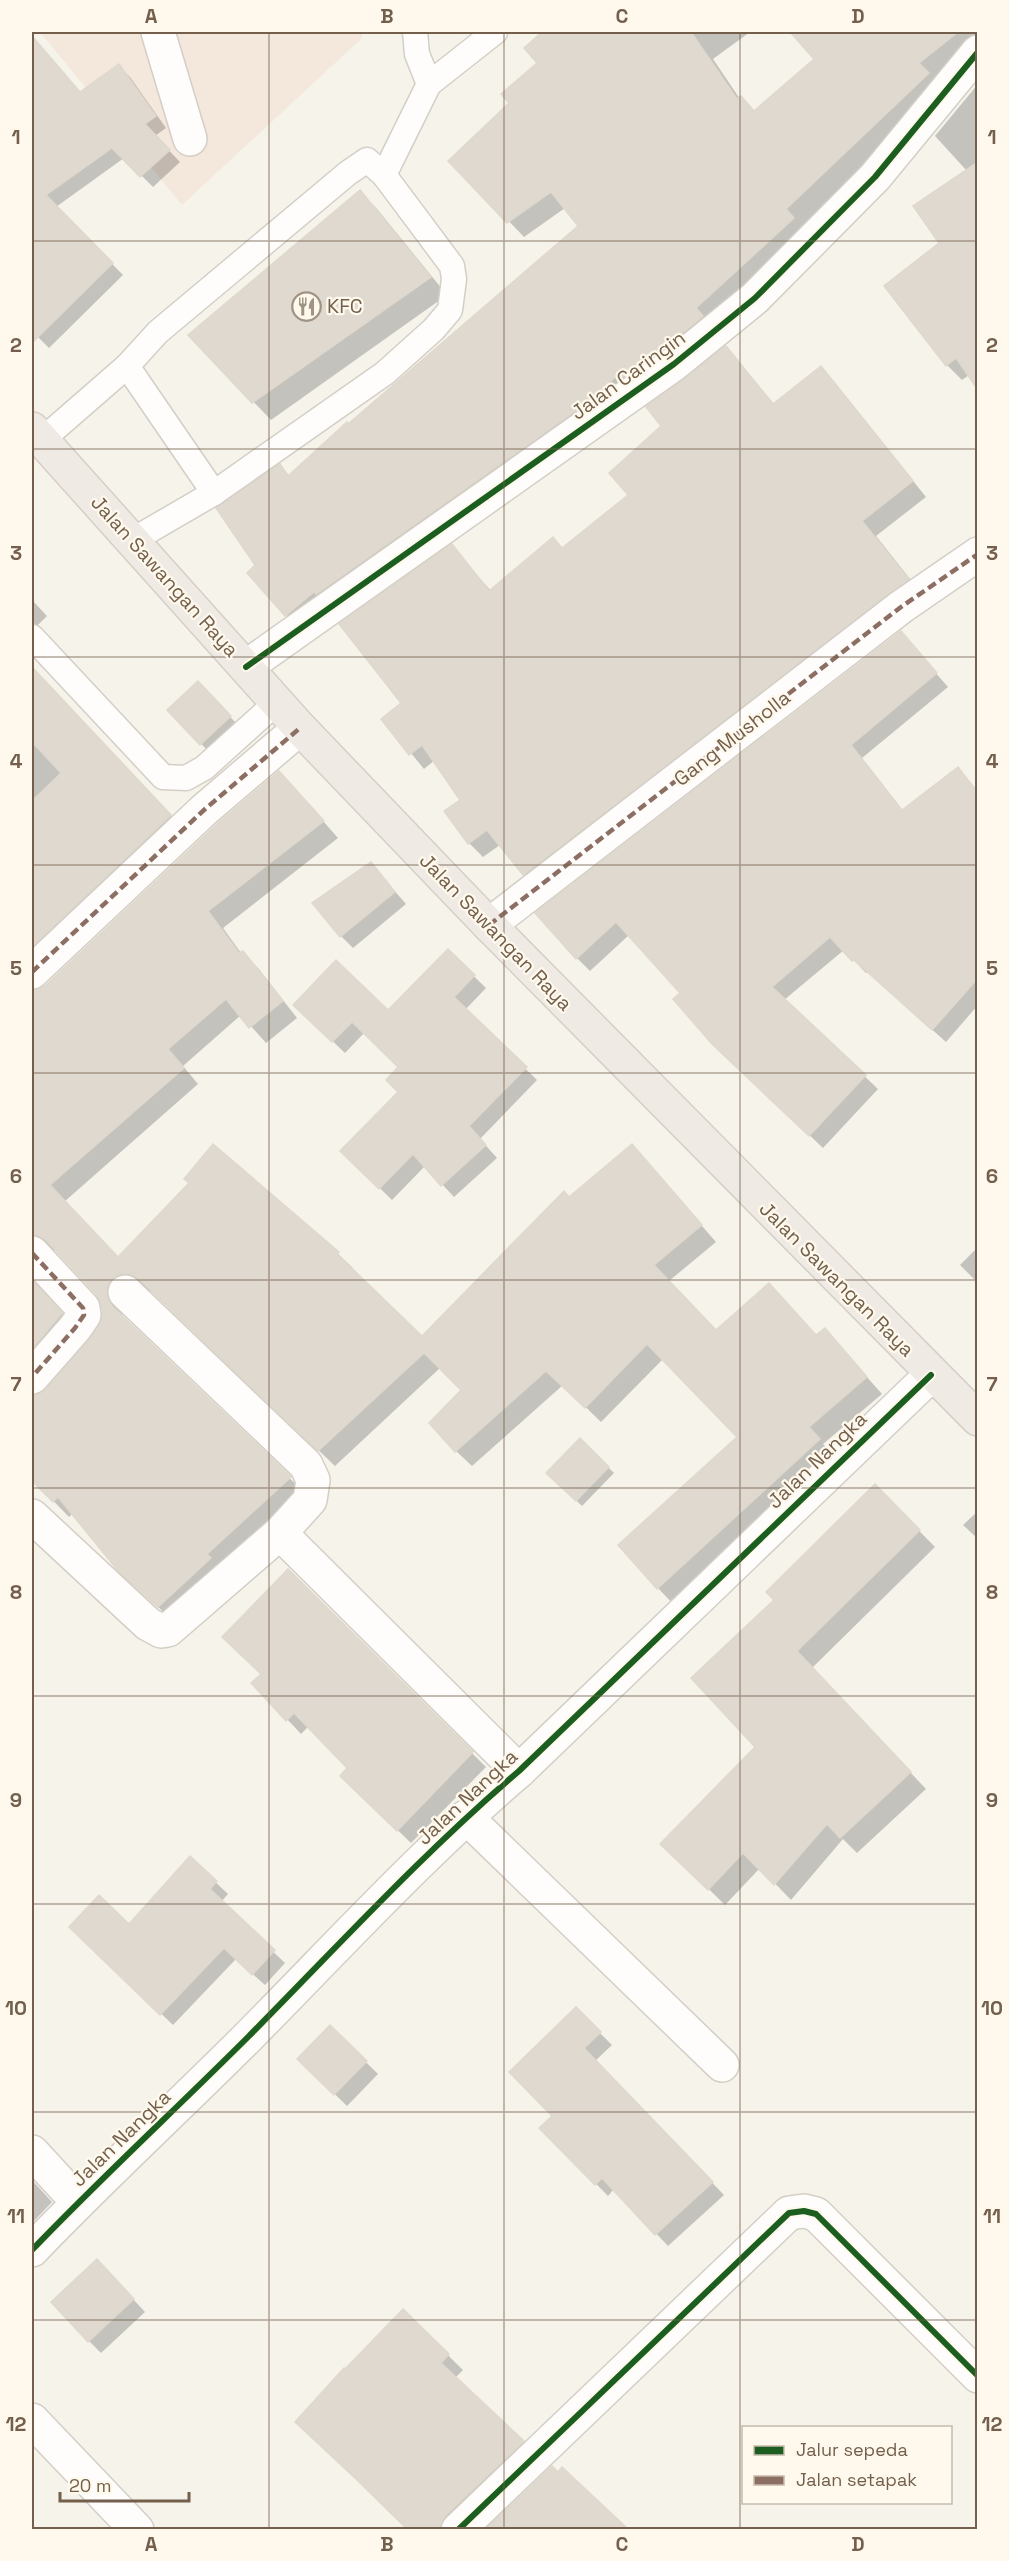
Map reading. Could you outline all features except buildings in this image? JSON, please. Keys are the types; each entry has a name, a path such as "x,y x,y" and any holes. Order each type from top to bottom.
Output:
{"highway":[{"name":"Jalan Sawangan Raya","path":"37,434 300,728 489,926 931,1375 978,1419"}],"street":[{"path":"158,32 190,138"},
{"name":"Jalan Caringin","path":"246,667 674,364 755,298 875,177 978,52"},
{"name":"Gang Musholla","path":"489,926 901,607 978,554"},
{"path":"32,972 204,810 300,728"},
{"path":"32,1253 82,1308 84,1315 32,1377"},
{"path":"32,1516 148,1624 161,1631 168,1630 280,1533 310,1500 313,1480 306,1465 125,1292"},
{"name":"Jalan Nangka","path":"32,2250 78,2202 200,2085 466,1817 519,1770 931,1375"},
{"path":"280,1533 519,1770"},
{"path":"466,1817 722,2065"},
{"path":"32,2152 78,2202"},
{"path":"458,2529 789,2213 804,2211 816,2214 978,2376"},
{"path":"32,2420 137,2529"}],"lane":[{"path":"415,32 417,54 429,84"},
{"path":"384,175 429,84 495,32"},
{"path":"37,434 127,366 158,332 348,173 367,160 384,175 452,266 454,279 450,310 434,329 385,374 214,493 133,540"},
{"path":"127,366 214,493"},
{"path":"32,637 162,777 186,778 204,768 277,702"}],"shaded area":[{"path":"40,32 363,32 361,39 182,205"}],"marked path":[{"path":"489,925 901,607 978,554"},
{"path":"32,972 204,810 300,728"},
{"path":"32,1253 83,1308 84,1315 32,1377"}],"cycle path":[{"path":"246,667 674,364 755,298 875,177 978,52"},
{"path":"32,2250 248,2037 415,1867 519,1771 931,1375"},
{"path":"458,2530 789,2213 804,2211 816,2214 978,2376"}],"place":[{"name":"KFC","path":"306,306"}]}
